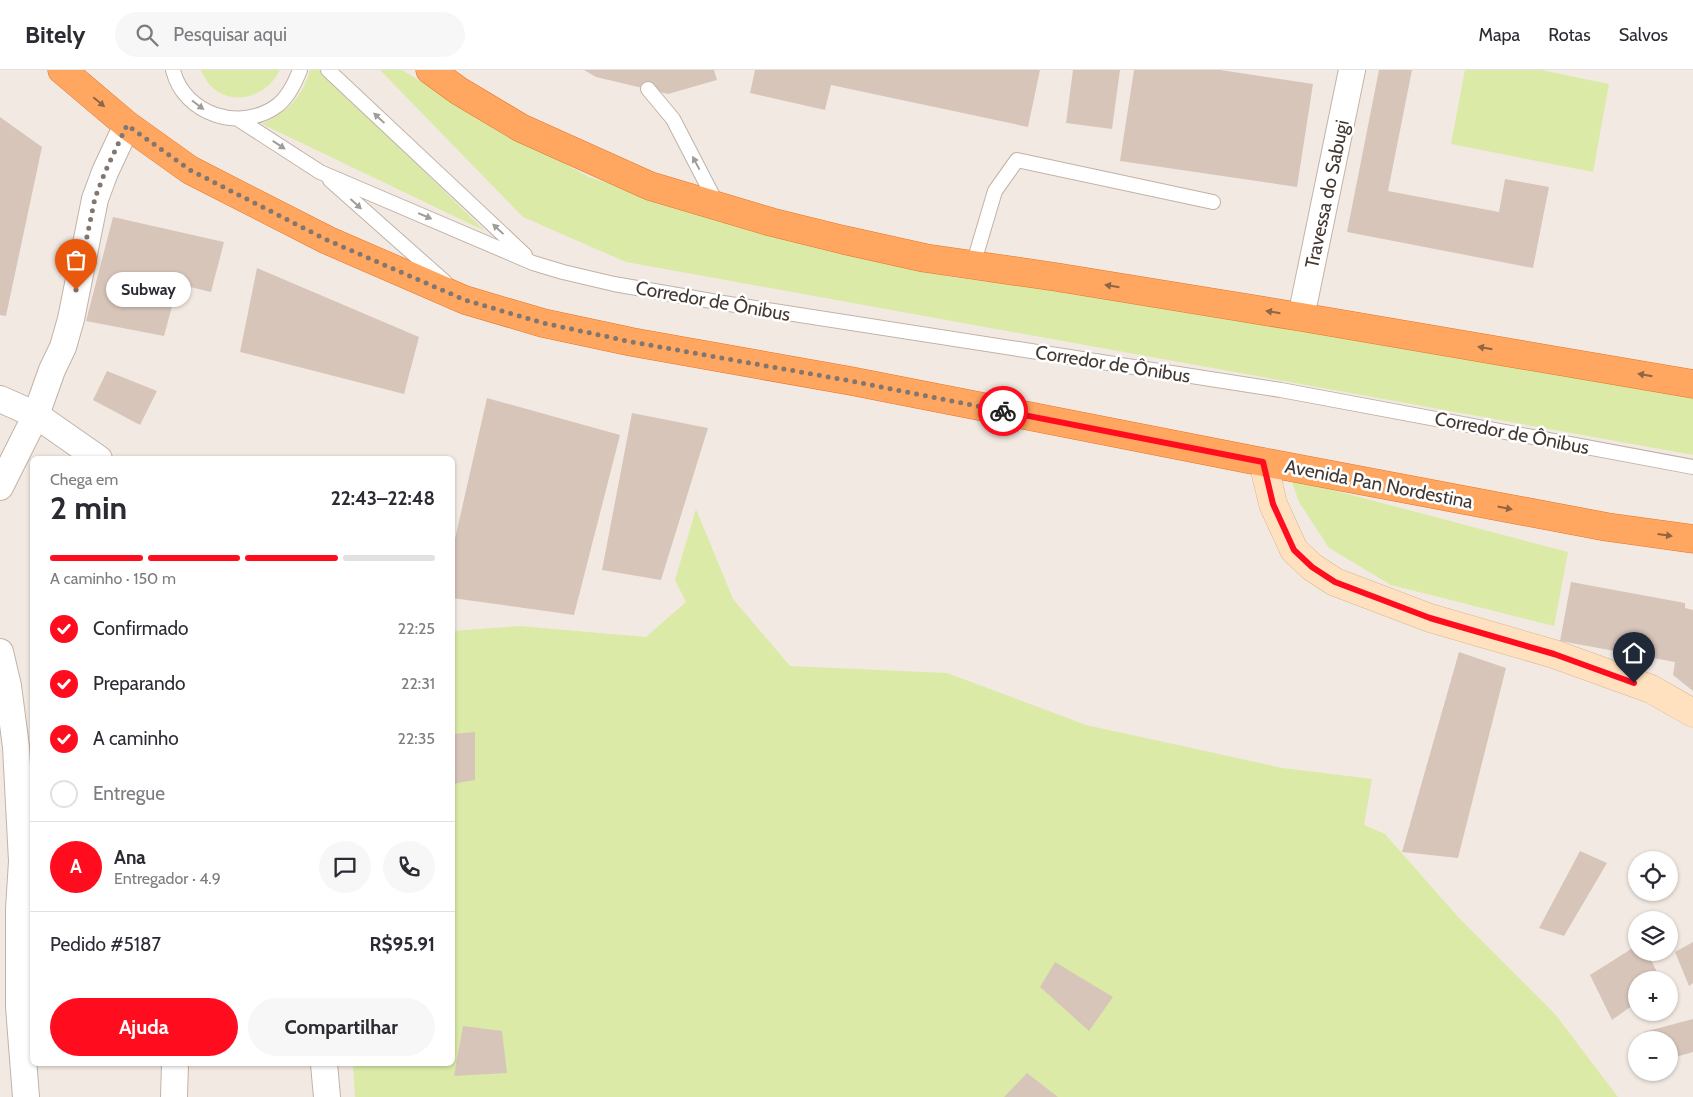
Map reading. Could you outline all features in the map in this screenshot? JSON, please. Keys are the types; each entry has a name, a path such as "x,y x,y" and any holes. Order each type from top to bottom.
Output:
{"highway":[{"name":"Avenida Pan Nordestina","path":"62,70 127,125 190,170 327,240 465,300 543,323 632,342 861,383 1607,527 1693,539"},
{"path":"430,70 521,128 650,186 718,207 844,240 925,258 1301,317 1693,384"}],"street":[{"name":"Travessa do Sabugi","path":"1301,317 1348,71"},
{"path":"0,487 36,415 52,370 63,347 95,198 127,125"},
{"path":"0,398 36,415 71,451 88,456"},
{"path":"1263,462 1273,504 1294,550 1312,567 1335,582 1430,618 1554,654 1642,686 1693,713"},
{"path":"0,652 8,686 16,747 22,861 18,981 26,1097"},
{"path":"174,1097 176,1066"},
{"path":"324,1066 327,1097"}],"lane":[{"name":"Corredor de Ônibus","path":"173,70 182,91 198,106 217,116 238,119 259,115 278,105 293,88 300,70"},
{"name":"Corredor de Ônibus","path":"328,70 533,262"},
{"path":"648,89 673,119 718,207"},
{"name":"Corredor de Ônibus","path":"238,119 320,172 465,300"},
{"path":"973,265 994,191 1017,160 1213,202"},
{"name":"Corredor de Ônibus","path":"320,172 533,262 563,272 614,284 714,302 1281,390 1693,467"}],"green space":[{"path":"201,70 280,70 263,90 240,97 228,96 217,91 208,83"},
{"path":"310,70 320,70 485,231 262,124 287,109 293,103 303,88"},
{"path":"380,70 402,70 475,114 589,177 762,233 952,277 1145,302 1693,387 1693,455 626,262 523,217"},
{"path":"1465,70 1541,70 1609,84 1593,172 1451,144"},
{"path":"1291,479 1568,552 1554,626 1391,585 1329,548 1299,502"},
{"path":"696,509 733,599 790,666 947,673 1086,725 1283,768 1372,779 1364,825 1385,834 1459,918 1555,1014 1618,1097 355,1097 353,1066 455,1066 455,631 519,626 646,637 686,602 675,580"}],"building":[{"path":"584,70 714,70 717,80 668,94 596,77"},
{"path":"755,70 1040,70 1028,127 831,85 825,110 750,93"},
{"path":"1073,70 1120,70 1112,129 1066,123"},
{"path":"1134,70 1220,70 1313,84 1297,187 1120,161"},
{"path":"1379,70 1412,70 1388,191 1499,212 1505,179 1549,187 1533,268 1347,232"},
{"path":"0,117 42,147 6,316 0,315"},
{"path":"113,217 224,242 211,292 178,284 164,336 86,321"},
{"path":"257,268 419,337 404,394 240,352"},
{"path":"107,371 157,391 140,425 93,400"},
{"path":"487,398 620,435 574,615 455,598 455,539"},
{"path":"632,413 708,428 661,580 602,570"},
{"path":"1571,582 1685,603 1685,608 1693,610 1693,691 1673,675 1675,662 1560,641"},
{"path":"1459,652 1506,668 1458,858 1402,852"},
{"path":"475,732 475,780 455,783 455,734"},
{"path":"1580,851 1607,863 1564,936 1539,928"},
{"path":"1693,942 1693,983 1689,986 1678,959 1678,950"},
{"path":"1628,951 1628,961 1652,961 1656,971 1628,971 1628,1009 1612,1020 1590,975"},
{"path":"1055,962 1113,997 1089,1031 1040,987"},
{"path":"1693,1019 1693,1052 1678,1056 1678,1031 1648,1031"},
{"path":"463,1026 502,1031 507,1073 454,1076"},
{"path":"1027,1073 1058,1097 1004,1097"}],"way so far":[{"path":"76,290 95,198 127,125 190,170 327,240 465,300 543,323 632,342 851,381 1003,411"}],"place":[{"name":"Subway","path":"76,290"}],"route":[{"path":"1003,411 1263,462 1273,504 1294,550 1312,567 1335,582 1430,618 1554,654 1634,683"}]}
